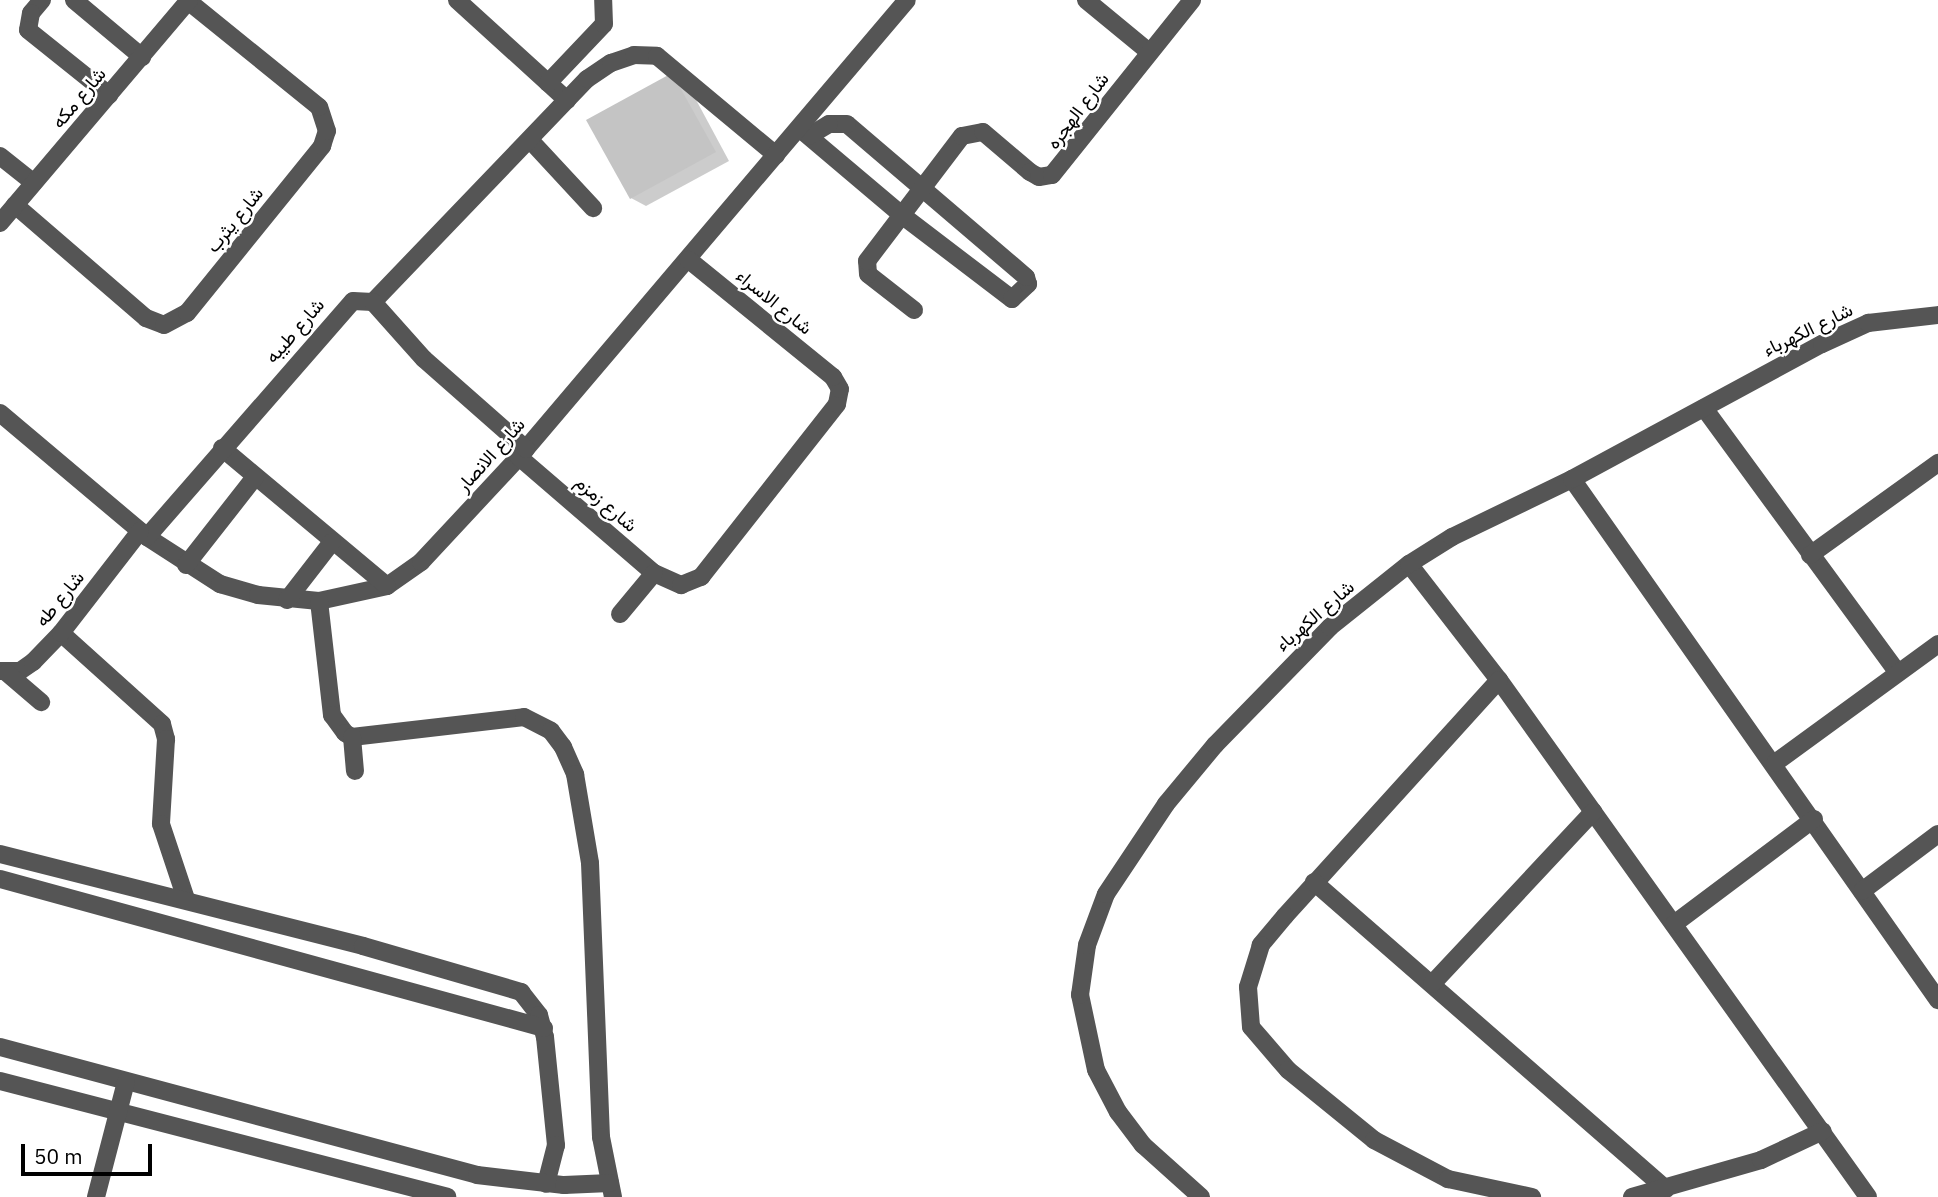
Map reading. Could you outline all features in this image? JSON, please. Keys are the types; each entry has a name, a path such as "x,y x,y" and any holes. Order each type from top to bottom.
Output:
{"street":[{"path":"42,0 31,13 27,30 109,95"},
{"path":"74,0 142,57"},
{"name":"شارع مكه","path":"1,221 189,0"},
{"name":"شارع يثرب","path":"15,205 146,318 164,325 187,313 322,146 327,131 319,107 189,0"},
{"path":"457,0 567,100"},
{"path":"548,83 604,24 603,0"},
{"name":"شارع الانصار","path":"0,413 143,534 186,565 220,584 287,600 319,601 387,586 421,562 523,453 776,155 804,132 907,0"},
{"path":"1086,0 1149,52"},
{"name":"شارع الهجره","path":"921,187 962,136 974,131 984,132 1039,177 1052,176 1192,0"},
{"path":"523,453 424,359 373,302 567,100 611,62 634,55 657,57 776,155"},
{"path":"830,124 847,124 1026,276 1028,284 1012,299 903,216 804,132 830,124"},
{"path":"530,140 593,208"},
{"path":"0,156 34,183"},
{"path":"914,310 868,275 867,261 903,216 921,187"},
{"name":"شارع الاسراء","path":"660,577 681,585 701,577 837,404 840,389 833,377 689,260"},
{"name":"شارع طيبه","path":"143,534 222,448 345,306 363,299 373,302"},
{"name":"شارع الكهرباء","path":"1201,1197 1143,1145 1096,1070 1080,995 1087,945 1106,894 1166,804 1215,745 1330,627 1409,564 1499,512 1572,480 1868,323 1938,315"},
{"path":"1704,408 1898,673"},
{"path":"222,448 387,586"},
{"name":"شارع زمزم","path":"523,453 660,577"},
{"path":"1810,555 1938,463"},
{"path":"186,565 255,477"},
{"path":"1572,480 1775,763 1938,1000"},
{"name":"شارع طه","path":"3,672 33,662 61,633 143,534"},
{"path":"287,600 332,542"},
{"path":"1409,564 1499,680 1868,1197"},
{"path":"620,614 660,577"},
{"path":"0,1048 477,1175 611,1190 600,1126 590,863 575,774 563,747 551,731 524,717 352,737 339,728 332,715 319,601"},
{"path":"61,633 162,724 166,739 161,824 186,899"},
{"path":"1775,763 1938,644"},
{"path":"3,672 41,702"},
{"path":"1499,680 1314,882 1261,945 1248,987 1251,1027 1288,1070 1374,1140 1448,1179 1532,1197"},
{"path":"352,737 355,771"},
{"path":"1432,984 1593,812"},
{"path":"1674,924 1814,819"},
{"path":"1862,891 1938,834"},
{"path":"0,854 186,899 508,985 531,1002 544,1028 556,1145 546,1184"},
{"path":"0,879 544,1028"},
{"path":"1314,882 1666,1189"},
{"path":"0,1081 447,1197"},
{"path":"96,1197 126,1082"},
{"path":"217,1138 226,1110"},
{"path":"1632,1197 1761,1160 1823,1131"}],"building":[{"path":"672,73 716,152 630,199 586,120"}]}
